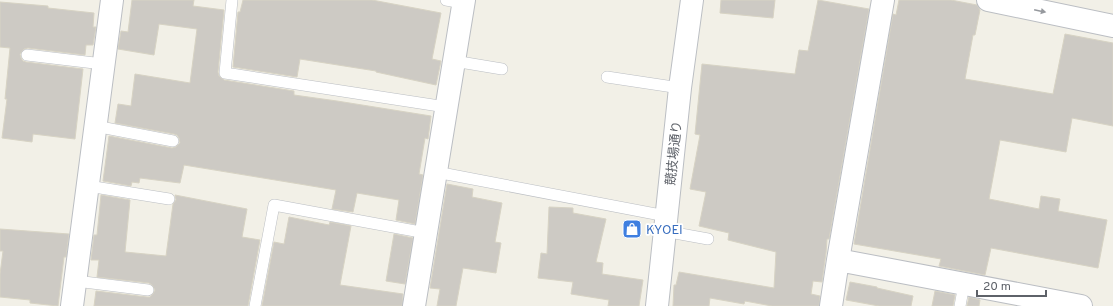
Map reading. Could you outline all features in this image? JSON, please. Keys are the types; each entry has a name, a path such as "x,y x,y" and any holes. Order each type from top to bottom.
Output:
{"street":[{"path":"72,306 112,0"},
{"name":"競技場通り","path":"657,306 680,88 692,0"},
{"path":"831,306 882,0"},
{"path":"988,0 1113,26"},
{"path":"414,306 454,61 458,1"},
{"path":"838,260 1082,306"}],"lane":[{"path":"232,0 224,73 446,107"},
{"path":"27,55 103,64"},
{"path":"454,61 502,69"},
{"path":"607,77 680,88"},
{"path":"95,126 173,140"},
{"path":"436,172 665,224 708,239"},
{"path":"88,186 169,199"},
{"path":"255,306 274,205 426,233"},
{"path":"76,281 148,290"},
{"path":"960,306 964,284"}],"building":[{"path":"132,0 194,0 193,6 224,10 218,72 219,76 224,80 294,91 294,95 431,116 428,139 425,138 419,174 423,175 415,224 396,220 399,200 357,193 353,212 332,209 336,190 184,165 180,183 140,178 139,183 132,182 131,186 103,181 109,136 172,148 176,147 180,143 177,135 174,134 115,123 118,104 131,106 135,74 190,83 197,29 159,24 154,55 118,49 121,31 128,32"},
{"path":"243,0 372,0 441,13 432,59 441,61 436,85 376,71 300,59 297,77 233,67 238,12 240,12"},
{"path":"721,0 775,0 773,18 720,13"},
{"path":"818,0 869,9 829,239 827,239 822,282 813,281 811,294 820,296 819,306 772,306 745,301 744,304 710,298 709,306 673,306 674,285 676,285 679,272 774,288 776,252 728,240 729,233 699,226 706,192 690,189 700,135 695,134 702,64 795,74 799,50 808,51"},
{"path":"899,0 951,0 977,5 980,10 975,35 973,35 965,79 1053,94 1065,34 1113,43 1113,126 1072,118 1066,152 1000,140 989,199 1039,209 1041,196 1060,199 1058,211 1107,220 1098,268 991,248 985,275 939,266 941,259 854,244 893,14 896,15"},
{"path":"0,2 48,6 48,8 94,13 93,27 96,27 93,45 86,45 85,55 28,48 24,49 20,54 23,61 26,62 83,69 75,139 33,134 32,142 2,138 7,99 5,99 10,48 0,47"},
{"path":"447,184 473,189 472,197 502,203 495,242 501,243 496,273 463,268 456,306 437,306 440,289 430,288"},
{"path":"101,195 130,200 125,252 166,256 173,204 176,200 175,195 247,209 242,237 260,240 248,306 94,306 96,291 150,297 155,290 149,283 97,277 99,260 91,260 94,235 97,235"},
{"path":"549,207 573,208 573,213 606,219 596,262 603,263 602,274 643,280 639,306 608,306 609,300 571,294 573,282 538,278 541,253 547,254"},
{"path":"289,217 329,225 330,222 351,226 340,285 403,294 402,306 262,306 274,242 284,244"},
{"path":"0,229 69,234 66,257 64,257 58,306 30,303 30,300 0,297 0,274 3,251 0,251"},
{"path":"394,234 413,238 405,284 386,281"},
{"path":"850,282 913,296 911,306 879,306 846,300"},
{"path":"935,291 955,295 953,306 932,306"},
{"path":"969,297 980,300 979,306 967,306"}],"place":[{"name":"KYOEI","path":"632,229"}]}
